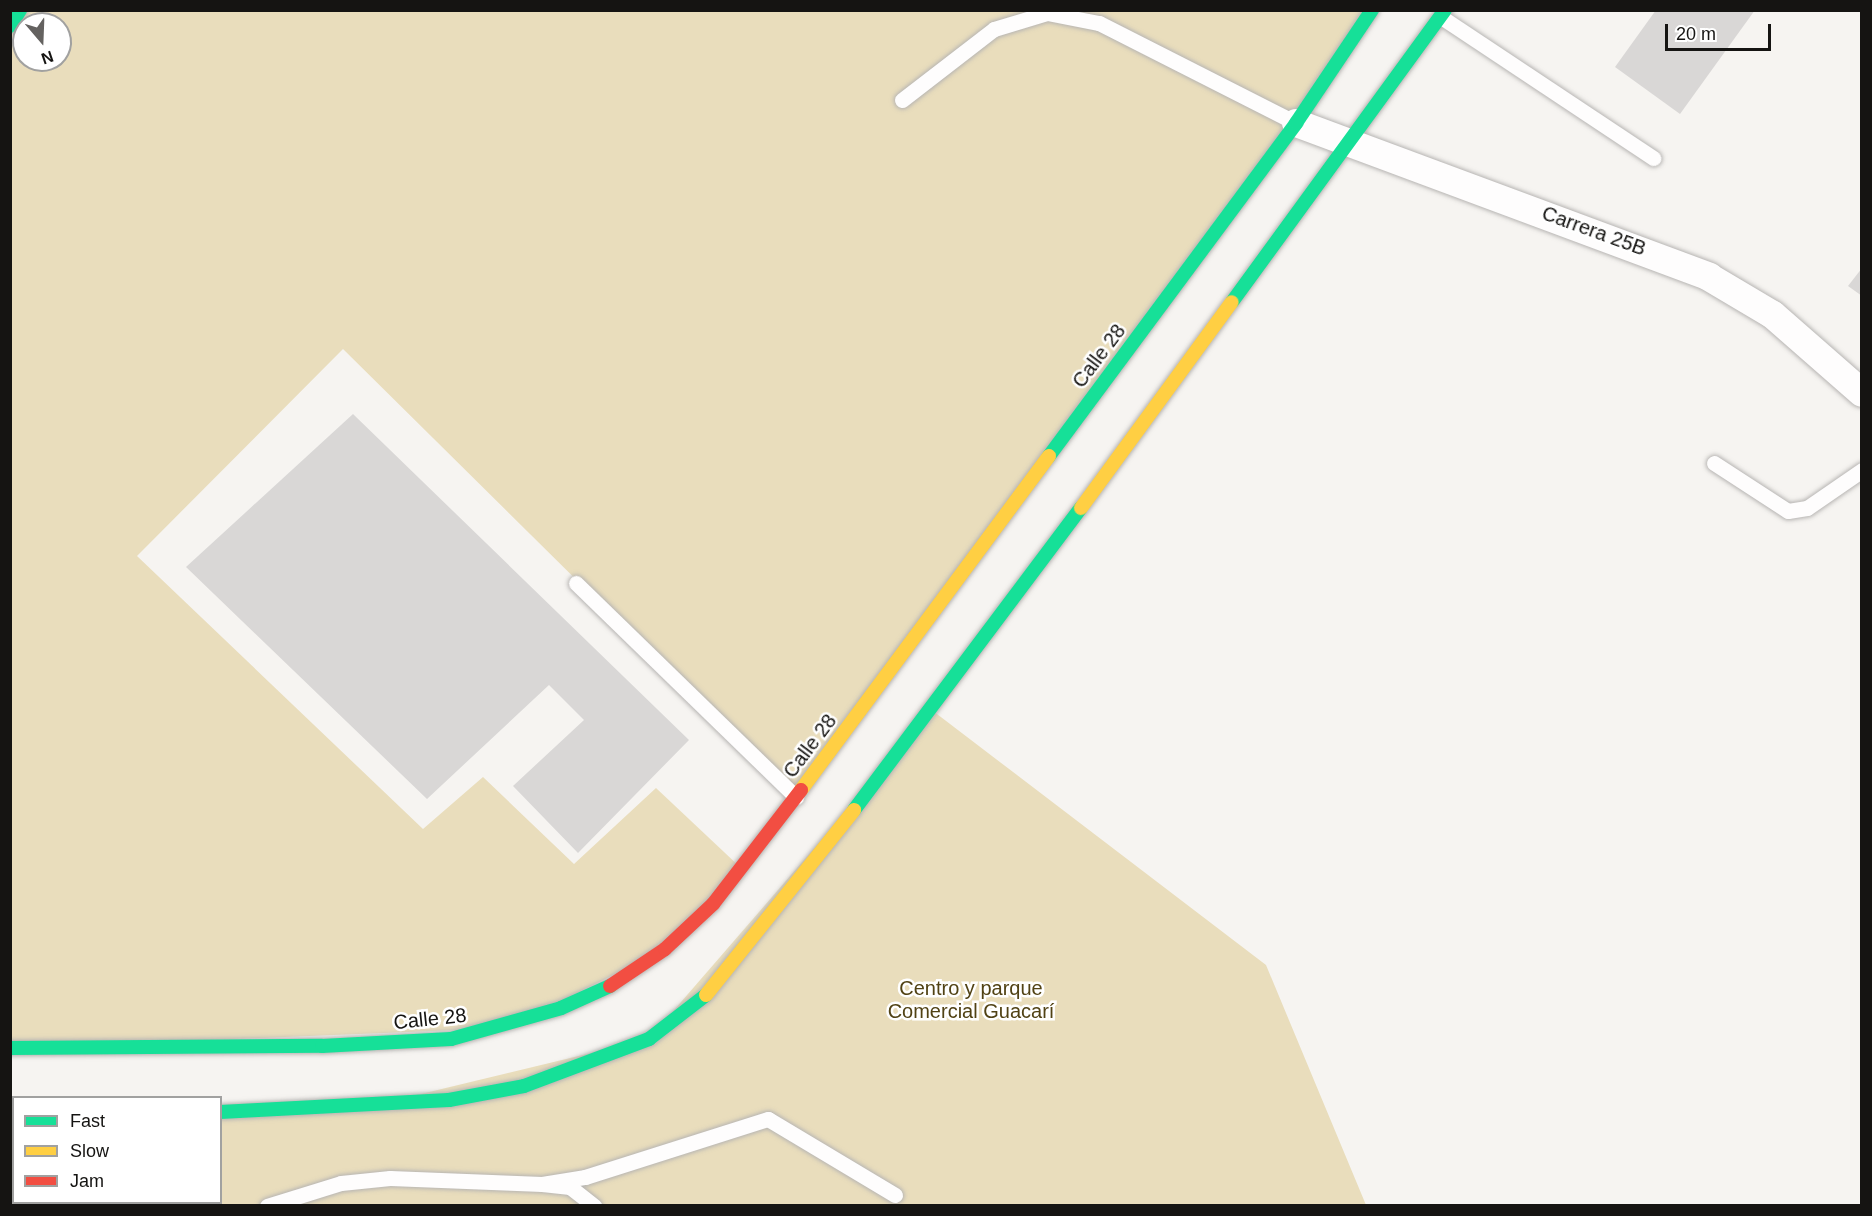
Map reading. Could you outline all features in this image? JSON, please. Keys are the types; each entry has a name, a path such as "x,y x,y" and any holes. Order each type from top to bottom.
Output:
{"street":[{"path":"10,26 20,10"},
{"name":"Calle 28","path":"10,1048 322,1046 451,1039 507,1028 612,985 664,949 713,904 796,796 1296,123 1372,10"},
{"path":"222,1112 449,1100 524,1086 649,1039 712,990 933,711 1352,144 1443,14"},
{"name":"Carrera 25B","path":"1296,123 1709,277 1773,315 1862,393"}],"lane":[{"path":"902,100 994,29 1047,13 1099,23 1296,123"},
{"path":"1443,14 1653,158"},
{"path":"1714,463 1788,511 1807,508 1862,470"},
{"path":"576,584 796,796"},
{"path":"542,1184 585,1177 768,1119 895,1195"},
{"path":"267,1206 366,1180 542,1184 570,1188 594,1206"}],"green space":[{"path":"21,10 1372,11 796,797 343,349 137,556 423,829 483,777 574,864 656,788 741,868 665,949 507,1028 11,1048 10,26 12,23 12,72 72,72 72,12 20,12"},
{"name":"Centro y parque Comercial Guacarí","path":"933,711 1266,965 1366,1205 11,1205 10,1117 12,1204 222,1204 222,1112 363,1108 649,1039"}],"building":[{"path":"1656,10 1755,10 1680,114 1615,67"},
{"path":"1862,268 1862,296 1848,286"},
{"path":"353,414 689,740 578,853 513,786 584,720 549,685 427,799 186,567"}],"traffic: fast":[{"path":"10,26 20,10"},
{"path":"1049,456 1296,123 1372,10"},
{"path":"1232,302 1445,10"},
{"path":"854,810 1081,508"},
{"path":"10,1048 322,1046 451,1039 561,1008 610,986"},
{"path":"222,1112 449,1100 524,1086 649,1039 706,995"}],"traffic: slow":[{"path":"1081,508 1232,302"},
{"path":"801,790 1049,456"},
{"path":"706,995 854,810"}],"traffic: jam":[{"path":"610,986 665,949 713,904 801,790"}]}
